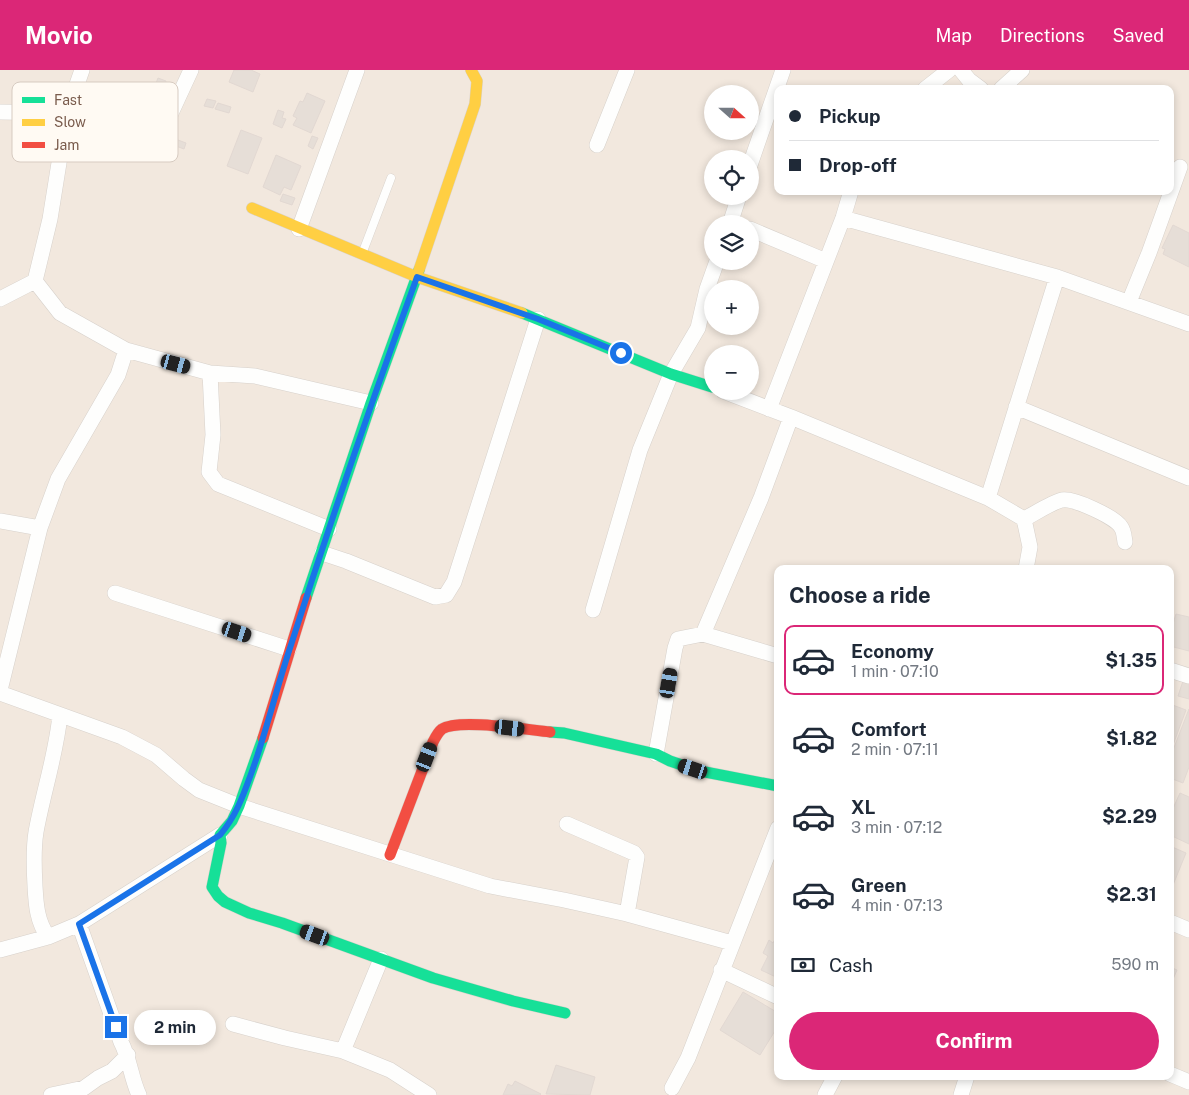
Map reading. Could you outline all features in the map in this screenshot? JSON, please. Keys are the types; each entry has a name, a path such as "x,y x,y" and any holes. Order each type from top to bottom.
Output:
{"street":[{"path":"78,82 82,70"},
{"path":"178,98 191,70"},
{"path":"299,230 358,70"},
{"path":"0,950 48,937 79,924 220,835 232,821 258,754 289,649 371,403 417,277 475,104 478,81 471,70"},
{"path":"597,145 627,70"},
{"path":"778,85 783,70"},
{"path":"930,85 949,70"},
{"path":"961,70 976,85"},
{"path":"1005,85 1022,70"},
{"path":"755,150 774,96"},
{"path":"35,281 50,219 59,162"},
{"path":"1174,184 1180,167"},
{"path":"770,409 843,218 850,195"},
{"path":"1129,302 1170,195"},
{"path":"252,208 299,230 417,277 538,319 671,374 704,384"},
{"path":"843,218 1057,277 1189,324"},
{"path":"759,233 826,261"},
{"path":"593,610 640,450 671,374 698,328 713,270"},
{"path":"988,498 1057,277"},
{"path":"0,298 35,281"},
{"path":"35,281 60,313 126,350 210,373 255,376 371,403"},
{"path":"322,553 346,560 435,597 446,596 454,582 538,319"},
{"path":"126,350 118,375 58,479 40,528 2,671 0,692 122,737 156,755 200,790 239,806 490,886 627,914 732,943"},
{"path":"210,373 213,436 209,472 218,484 329,529"},
{"path":"746,400 988,498 1024,519 1030,547 1027,565"},
{"path":"1016,407 1189,478"},
{"path":"703,634 761,498 790,417"},
{"path":"1024,519 1060,500 1071,500 1084,504 1120,524 1124,532 1125,542"},
{"path":"0,521 40,528"},
{"path":"115,593 289,649"},
{"path":"656,754 678,639 703,634 774,655"},
{"path":"1174,671 1189,676"},
{"path":"48,937 41,927 37,913 34,861 36,834 56,746 60,715"},
{"path":"390,855 433,742 440,730 452,725 474,725 564,733 656,754 669,761 693,769 774,785"},
{"path":"567,824 634,853 637,857 627,914"},
{"path":"220,835 221,843 212,887 218,896 240,909 433,978 474,991 565,1013"},
{"path":"672,1088 688,1058 774,838"},
{"path":"79,924 121,1042 128,1055 134,1085 139,1095"},
{"path":"1174,924 1189,930"},
{"path":"343,1051 381,959"},
{"path":"721,970 774,995"},
{"path":"233,1024 343,1051 390,1070 415,1090 429,1095"},
{"path":"51,1095 81,1092 98,1078 112,1071 128,1055"},
{"path":"1174,1076 1189,1082"},
{"path":"825,1095 833,1080"},
{"path":"961,1095 963,1080"}],"lane":[{"path":"362,255 391,178"}],"shaded area":[{"path":"0,70 1189,70 1189,1095 0,1095"}],"building":[{"path":"234,70 251,70 260,74 253,92 229,82"},
{"path":"158,78 166,81 166,82 156,82"},
{"path":"307,93 325,101 311,133 293,125 297,118 293,116 300,101 303,102"},
{"path":"207,99 216,101 213,108 204,106"},
{"path":"218,103 231,107 229,113 215,109"},
{"path":"278,110 284,112 282,118 286,119 282,128 273,124"},
{"path":"241,130 262,138 248,174 227,166"},
{"path":"312,136 318,138 313,149 308,146"},
{"path":"178,140 186,143 184,149 178,147"},
{"path":"276,155 301,166 291,190 284,187 280,195 263,187"},
{"path":"283,194 295,198 292,205 280,201"},
{"path":"1173,225 1189,233 1189,267 1163,254 1165,249 1162,248"},
{"path":"1176,614 1189,617 1189,651 1174,647 1174,621"},
{"path":"1183,681 1189,683 1189,699 1178,696"},
{"path":"1174,706 1186,710 1174,742"},
{"path":"1189,709 1189,767 1183,783 1174,780 1174,748"},
{"path":"1180,793 1189,797 1189,844 1174,837 1174,806"},
{"path":"1174,848 1186,853 1174,883"},
{"path":"769,940 773,943 774,941 774,976 761,970 768,956 763,953"},
{"path":"743,992 774,1011 774,1032 760,1055 720,1030"},
{"path":"556,1065 595,1077 590,1095 546,1094"},
{"path":"515,1081 541,1094 503,1095 508,1084 512,1086"}],"traffic: fast":[{"path":"306,598 371,403 419,270"},
{"path":"522,313 671,374 704,384"},
{"path":"550,732 564,733 656,754 700,771 774,785"},
{"path":"263,738 239,806 232,821 220,835 221,843 212,887 218,896 225,902 249,913 282,923 433,978 513,1001 565,1013"}],"traffic: slow":[{"path":"419,270 475,104 477,81 471,70"},
{"path":"252,208 417,277 522,313"}],"traffic: jam":[{"path":"263,738 306,598"},
{"path":"390,855 433,742 442,729 451,726 478,725 550,732"}],"route":[{"path":"116,1027 79,924 220,835 232,821 258,754 289,649 371,403 417,277 538,319 621,353"}]}
